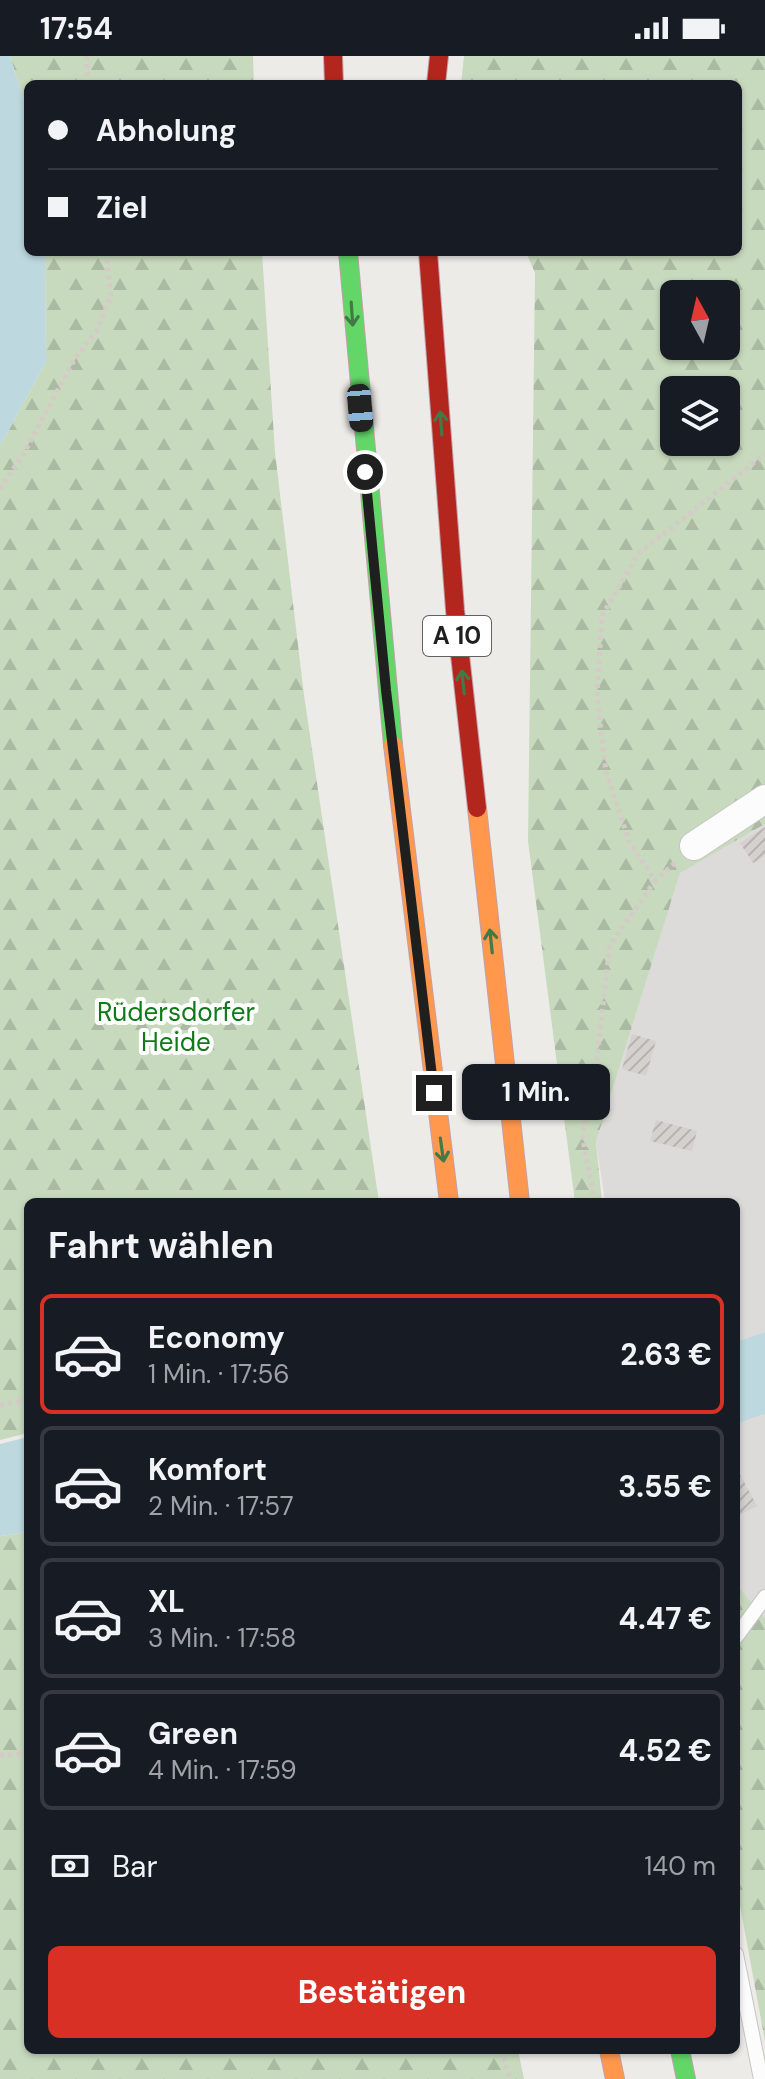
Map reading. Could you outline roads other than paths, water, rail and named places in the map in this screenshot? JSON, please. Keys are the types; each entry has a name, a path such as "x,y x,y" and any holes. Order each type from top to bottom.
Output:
{"highway":[{"path":"333,56 334,80"},
{"path":"436,80 439,56"},
{"path":"348,256 386,690 449,1198"},
{"name":"A 10","path":"428,256 455,610 520,1198"},
{"path":"610,2054 615,2079"},
{"path":"681,2054 686,2079"}],"street":[{"path":"694,846 765,799"}],"lane":[{"path":"740,1631 765,1597"},
{"path":"740,1974 761,2079"}],"water":[{"path":"0,56 10,56 24,101 24,256 45,256 46,362 0,446"},
{"path":"765,1332 765,1414 740,1423 740,1341"},
{"path":"24,1438 24,1533 0,1536 0,1444"}],"park label":[{"name":"Rüdersdorfer Heide","path":"176,1027"}]}
